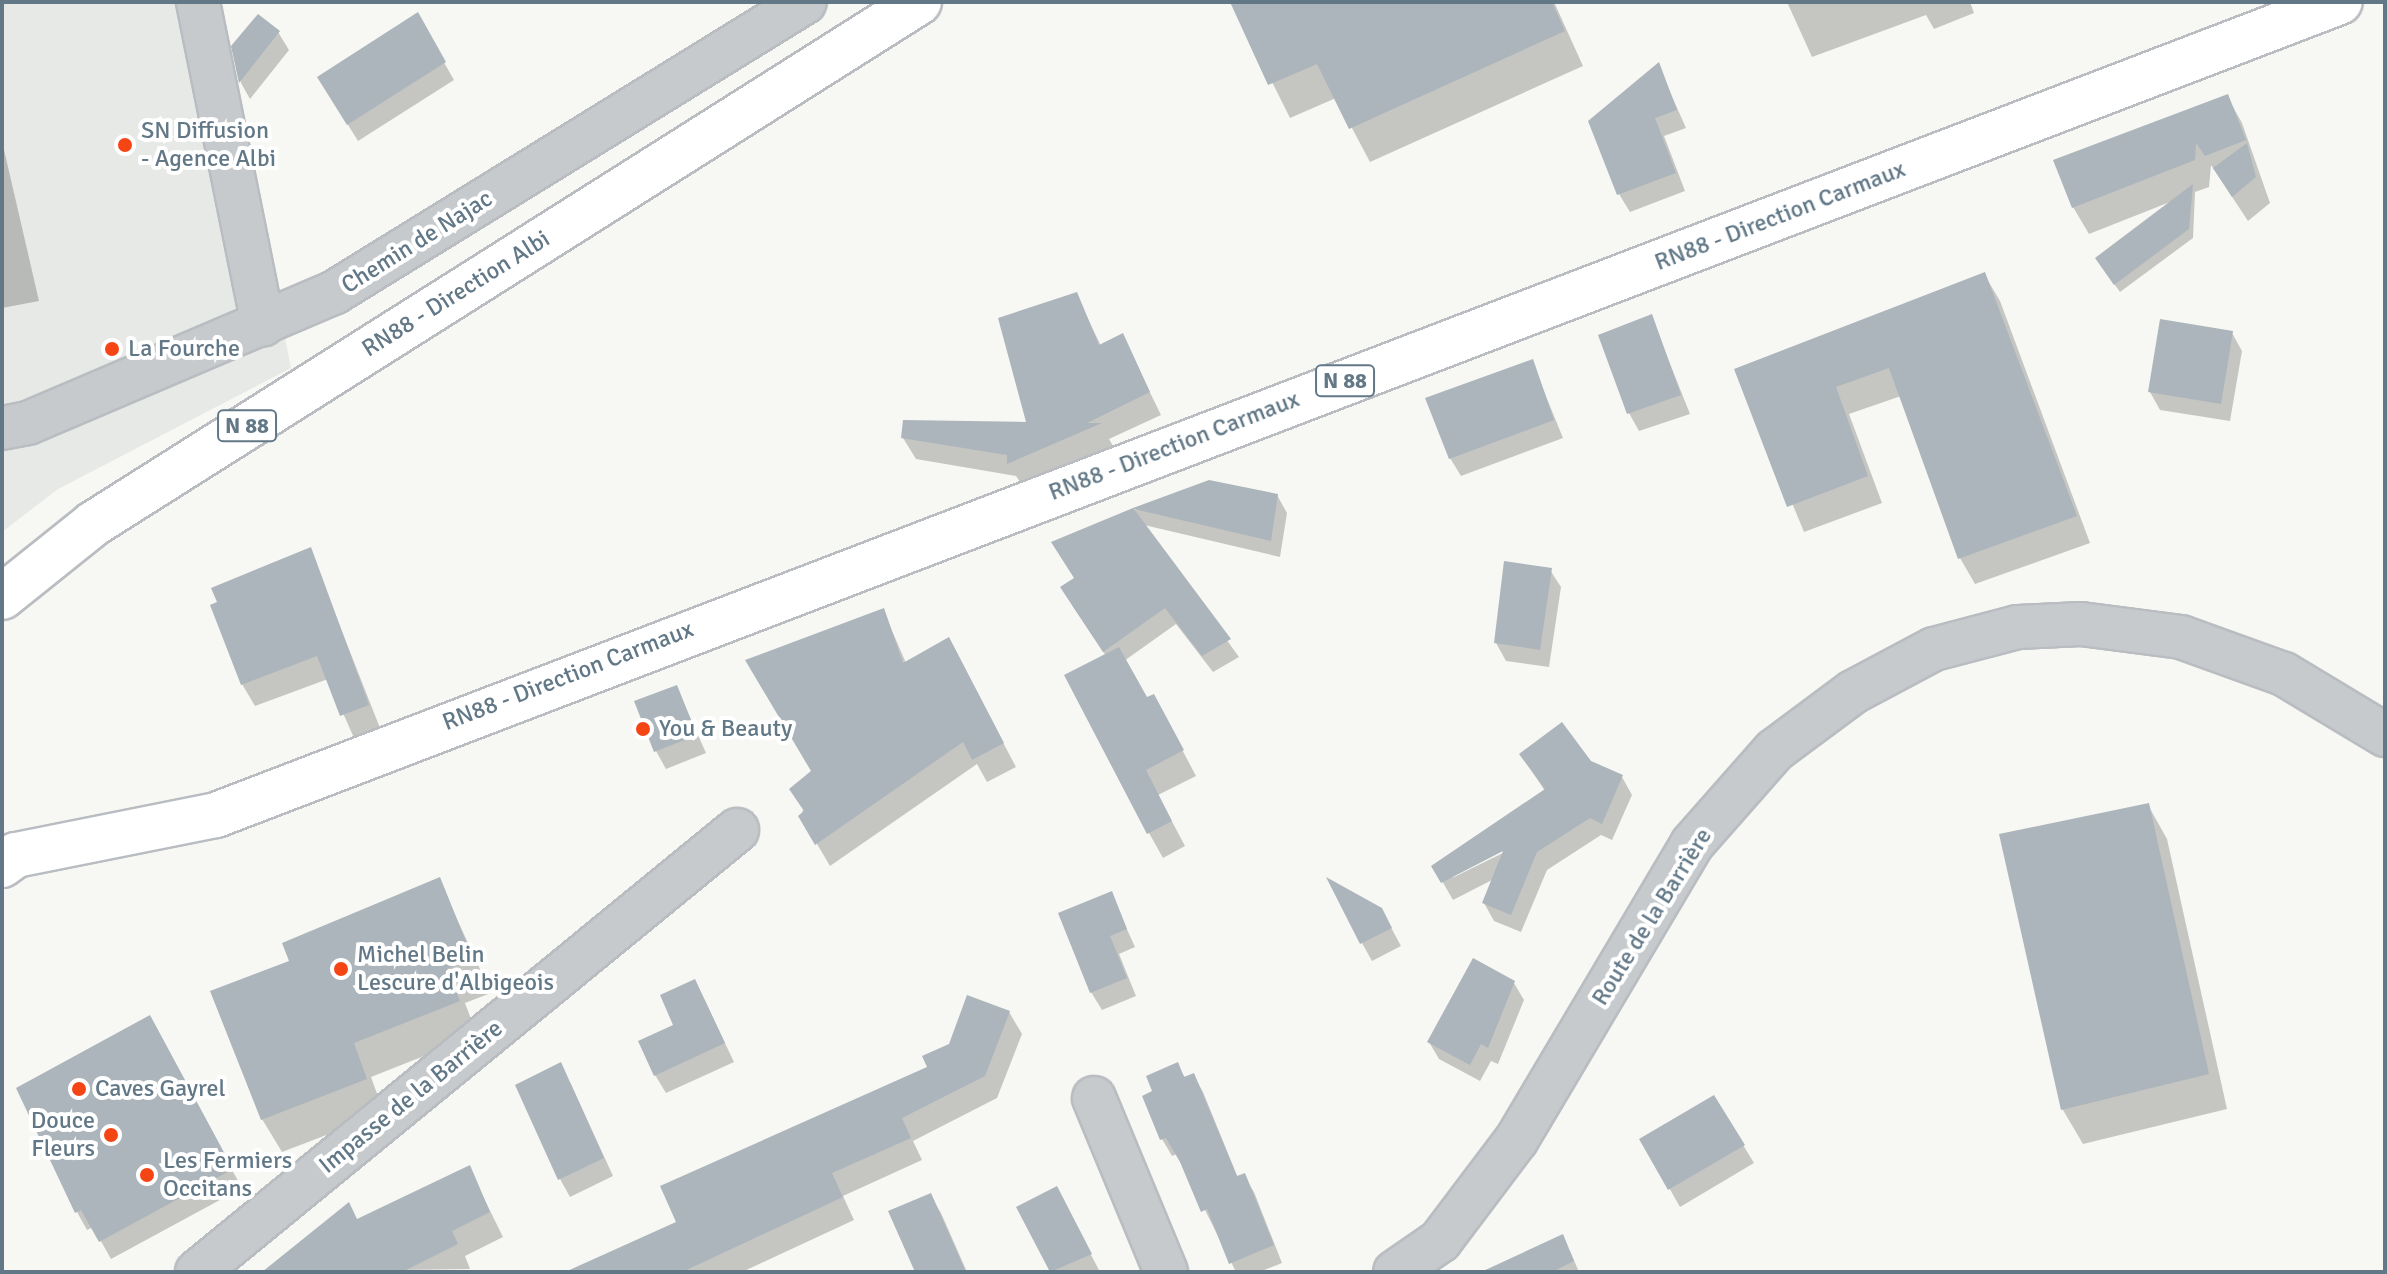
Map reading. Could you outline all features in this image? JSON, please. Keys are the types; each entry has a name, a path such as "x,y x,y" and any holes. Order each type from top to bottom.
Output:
{"main road":[{"name":"RN88 - Direction Albi","path":"2,597 93,524 919,2"},
{"name":"RN88 - Direction Carmaux","path":"2,865 16,855 216,815 2340,2"}],"street":[{"path":"198,2 263,325"},
{"name":"Chemin de Najac","path":"2,428 28,423 335,292 805,2"},
{"name":"Route de la Barrière","path":"1395,1272 1440,1241 1517,1139 1692,844 1775,750 1853,692 1934,649 2018,627 2081,624 2181,637 2284,674 2385,735"},
{"name":"Impasse de la Barrière","path":"197,1272 737,830"},
{"path":"1094,1098 1166,1272"}],"shaded area":[{"name":"SN Diffusion - Agence Albi","path":"2,2 217,2 291,368 58,489 2,532"}],"building":[{"path":"1230,2 1552,2 1565,31 1349,129 1317,64 1268,85"},
{"path":"418,12 446,62 347,125 317,77"},
{"path":"258,14 280,31 239,83 231,46"},
{"path":"1659,62 1677,110 1655,118 1676,173 1617,195 1588,121"},
{"path":"2228,94 2246,140 2205,156 2196,143 2195,160 2072,208 2053,160"},
{"path":"2247,143 2256,177 2232,197 2213,168"},
{"path":"2193,184 2189,229 2114,285 2095,258"},
{"path":"1985,272 2077,516 1958,559 1889,368 1836,387 1868,476 1787,507 1734,369"},
{"path":"1077,292 1099,345 1123,333 1150,392 1087,423 1102,423 1007,464 1007,455 901,438 903,420 1026,422 998,318"},
{"path":"1652,314 1681,395 1627,414 1598,335"},
{"path":"2160,319 2233,331 2221,404 2148,392"},
{"path":"1533,359 1554,420 1449,459 1425,398"},
{"path":"1209,480 1278,494 1271,541 1134,509 1231,639 1202,656 1165,608 1103,652 1060,587 1074,578 1051,542 1133,508"},
{"path":"311,547 369,705 340,716 317,656 241,685 210,605 217,602 211,588"},
{"path":"1504,561 1552,568 1540,650 1494,643"},
{"path":"884,608 903,663 949,637 1004,743 972,760 963,742 815,845 798,816 804,811 789,789 811,771 745,660"},
{"path":"1119,647 1147,697 1154,694 1184,750 1146,770 1172,821 1147,834 1064,675"},
{"path":"677,685 697,735 654,752 634,701"},
{"path":"1562,722 1591,761 1623,775 1602,824 1590,818 1537,852 1511,915 1482,903 1503,851 1441,883 1431,866 1545,789 1519,754"},
{"path":"2149,803 2209,1074 2061,1110 1999,834"},
{"path":"440,877 473,959 447,969 460,1001 354,1043 367,1079 261,1120 210,991 289,961 282,943"},
{"path":"1326,877 1382,908 1392,928 1360,944"},
{"path":"1112,891 1127,929 1110,936 1127,978 1090,993 1058,913"},
{"path":"1473,958 1515,981 1488,1048 1481,1044 1470,1065 1427,1042"},
{"path":"695,979 725,1043 654,1076 638,1041 673,1025 660,995"},
{"path":"967,995 1010,1011 985,1076 902,1118 911,1138 832,1173 843,1197 682,1272 565,1272 676,1222 660,1186 927,1067 922,1056 949,1044"},
{"path":"150,1015 233,1169 99,1242 81,1210 75,1213 16,1088"},
{"path":"561,1062 604,1158 558,1180 515,1085"},
{"path":"1178,1062 1184,1077 1194,1073 1237,1176 1245,1173 1274,1245 1229,1264 1207,1209 1201,1212 1180,1162 1166,1138 1160,1140 1142,1096 1152,1091 1146,1076"},
{"path":"1714,1095 1745,1145 1668,1190 1639,1139"},
{"path":"470,1165 490,1212 452,1231 458,1244 402,1272 262,1272 349,1202 357,1219"},
{"path":"1057,1186 1092,1254 1050,1272 1016,1207"},
{"path":"931,1193 966,1272 915,1272 888,1211"},
{"path":"1563,1234 1574,1261 1552,1272 1481,1272"}],"place":[{"name":"SN Diffusion - Agence Albi","path":"125,145"},
{"name":"La Fourche","path":"112,349"},
{"name":"You & Beauty","path":"643,729"},
{"name":"Michel Belin Lescure d'Albigeois","path":"341,969"},
{"name":"Caves Gayrel","path":"79,1089"},
{"name":"Douce Fleurs","path":"111,1135"},
{"name":"Les Fermiers Occitans","path":"147,1175"}]}
